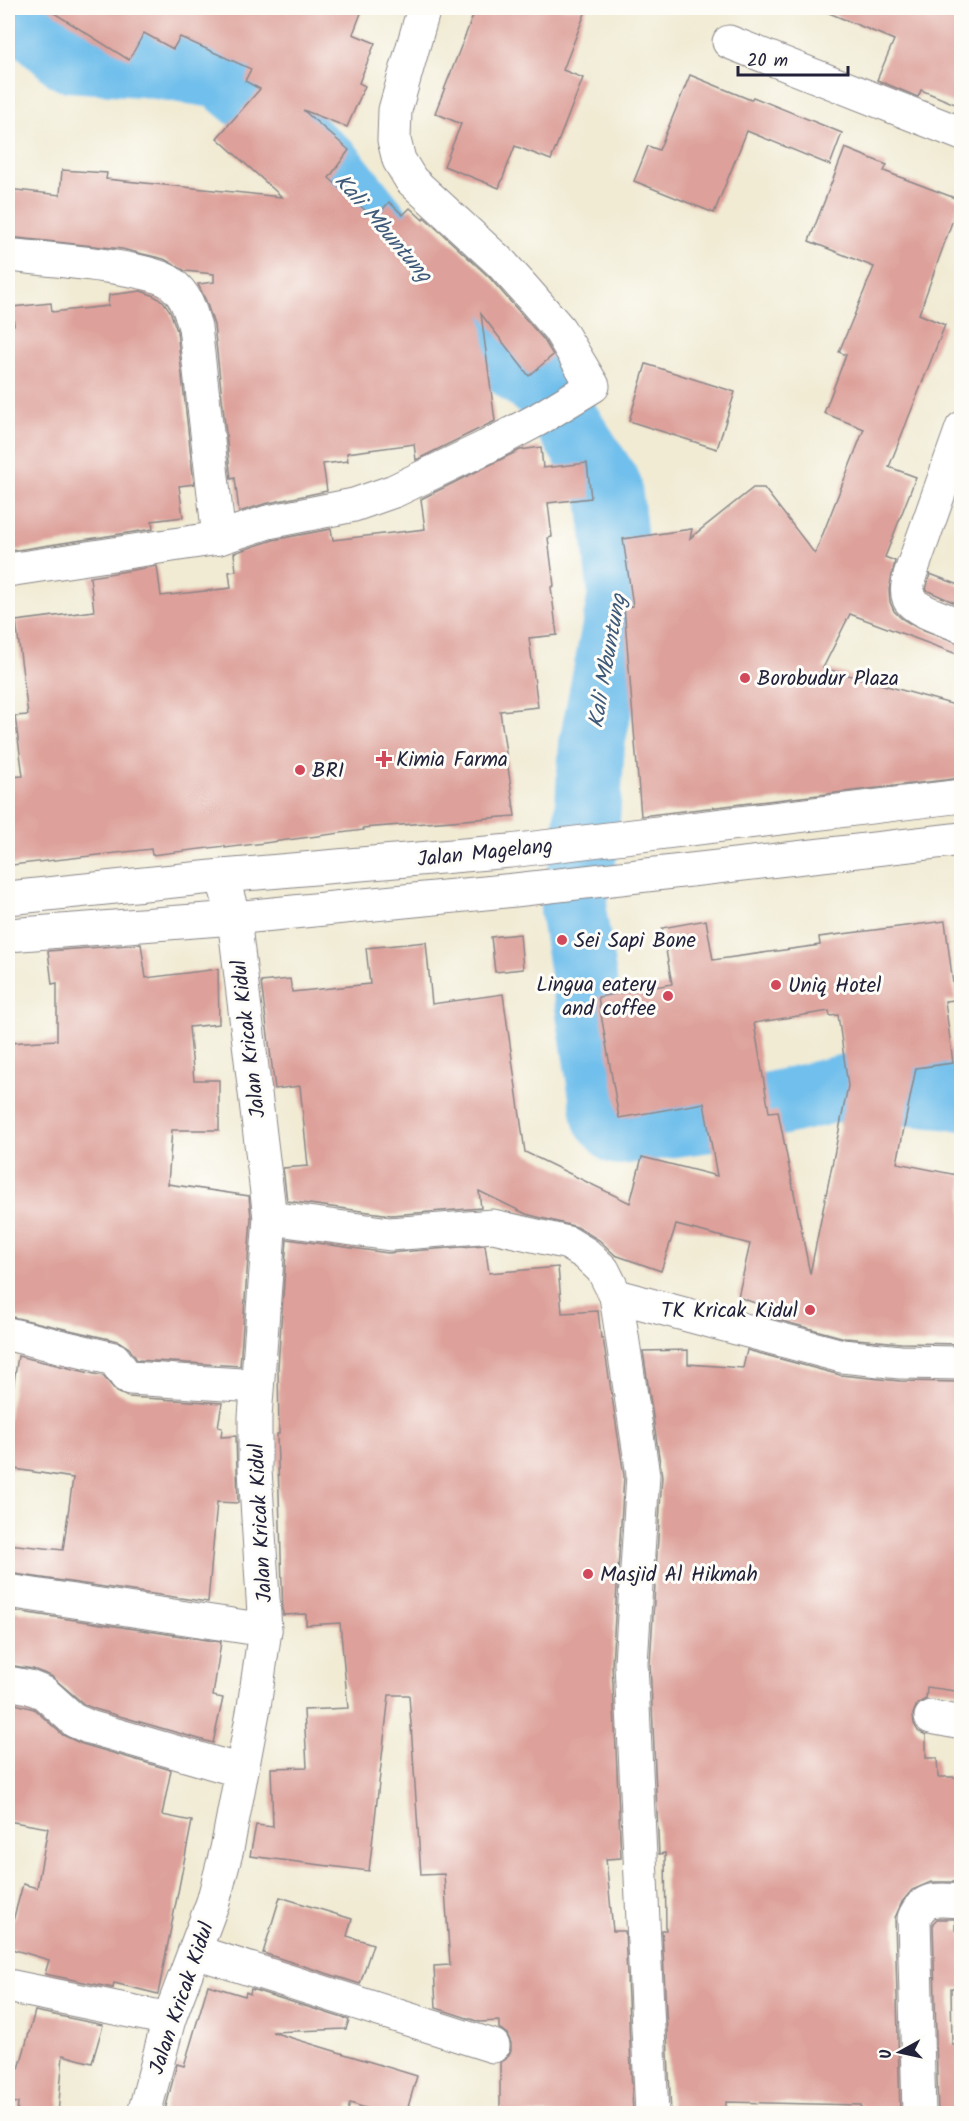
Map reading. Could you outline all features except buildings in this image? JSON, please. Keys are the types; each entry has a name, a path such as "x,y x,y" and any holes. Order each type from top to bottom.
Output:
{"street":[{"path":"8,570 219,538 268,522 354,505 394,490 537,420 591,388 592,384 559,329 502,264 411,180 399,160 394,140 395,110 424,8"},
{"path":"729,42 962,134"},
{"path":"8,255 147,273 169,282 186,299 195,327 219,538"},
{"path":"962,428 910,575 908,592 909,598 918,608 962,626"},
{"name":"Jalan Magelang","path":"8,898 222,876 510,851 962,796"},
{"name":"Jalan Magelang","path":"8,935 234,918 515,890 962,839"},
{"name":"Jalan Kricak Kidul","path":"144,2114 169,2019 180,1986 196,1952 213,1902 227,1849 254,1707 265,1630 255,1470 257,1386 270,1218 234,918 222,876"},
{"path":"270,1218 390,1234 493,1226 504,1228 568,1243 586,1254 603,1270 616,1296 643,1475 631,1663 652,2114"},
{"path":"616,1296 842,1356 900,1362 962,1363"},
{"path":"8,1334 114,1359 130,1377 257,1386"},
{"path":"8,1591 265,1630"},
{"path":"8,1683 44,1693 75,1721 89,1727 241,1771"},
{"path":"919,2114 914,1918 922,1905 932,1899 962,1900"},
{"path":"196,1952 493,2046"},
{"path":"8,1986 169,2019"}],"waterway":[{"name":"Kali Mbuntung","path":"13,8 69,59 143,64 221,76 331,167 384,234 518,370 549,394 609,487 621,595 592,744 585,849 573,909 605,1116 619,1132 716,1118 846,1087 962,1098"}],"place":[{"name":"Borobudur Plaza","path":"745,678"},
{"name":"Kimia Farma","path":"384,759"},
{"name":"BRI","path":"300,770"},
{"name":"Sei Sapi Bone","path":"562,940"},
{"name":"Uniq Hotel","path":"776,985"},
{"name":"Lingua eatery and coffee","path":"668,996"},
{"name":"TK Kricak Kidul","path":"810,1310"},
{"name":"Masjid Al Hikmah","path":"588,1574"}]}
